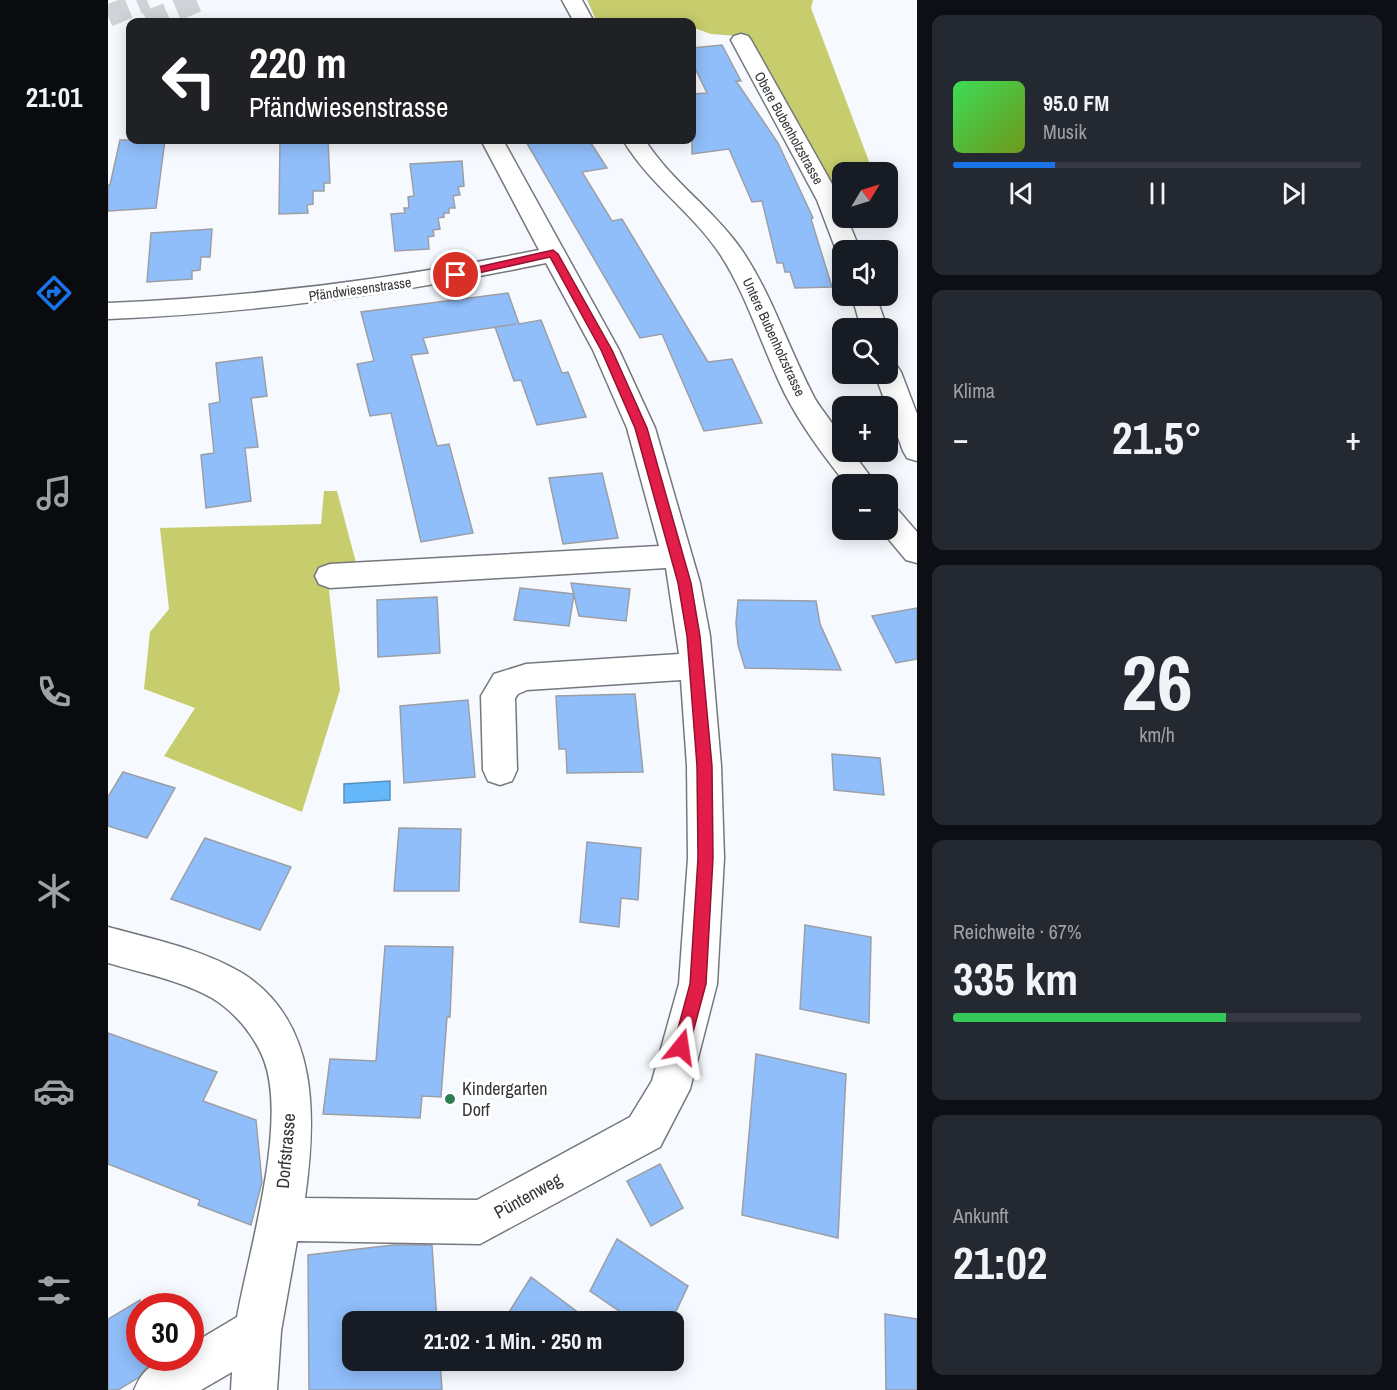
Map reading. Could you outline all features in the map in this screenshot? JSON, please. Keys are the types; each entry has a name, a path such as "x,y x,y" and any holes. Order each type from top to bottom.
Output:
{"street":[{"path":"572,0 582,18"},
{"name":"Obere Bubenholzstrasse","path":"741,40 829,200 844,240"},
{"path":"494,144 553,254"},
{"name":"Untere Bubenholzstrasse","path":"637,144 658,174 707,222 731,251 753,289 799,393 815,422 854,474"},
{"name":"Pfändwiesenstrasse","path":"108,311 190,309 319,296 456,275 553,254"},
{"name":"Püntenweg","path":"279,1219 480,1222 645,1132 669,1089 698,984 706,858 704,766 696,666 685,583 641,428 606,350 553,254"},
{"path":"892,384 917,451"},
{"path":"898,530 917,552"},
{"path":"330,576 677,556"},
{"path":"500,770 498,696 506,684 526,677 696,666"},
{"name":"Dorfstrasse","path":"108,945 208,977 239,994 266,1023 287,1069 292,1124 279,1219 258,1330 254,1390"},
{"path":"157,1390 258,1330"}],"green space":[{"path":"587,0 813,0 811,8 869,162 832,162 832,191 749,37 711,34 696,29 696,18 595,18"},
{"path":"324,491 337,491 358,570 327,572 340,690 302,812 164,756 195,708 144,689 150,632 169,609 160,528 321,524"}],"water":[{"path":"390,781 390,800 344,803 344,784"}],"building":[{"path":"722,45 741,81 736,81 778,143 813,218 811,219 832,287 795,288 790,272 785,272 783,263 777,263 762,201 752,202 729,149 692,154 692,144 696,144 696,94 707,93 696,70 696,48"},
{"path":"120,140 126,140 126,144 164,144 156,208 108,211 108,185 110,185"},
{"path":"280,144 328,144 330,183 324,183 324,191 313,191 313,204 307,205 308,213 279,214"},
{"path":"527,144 592,144 607,168 582,172 612,221 622,219 708,362 732,359 762,423 704,431 662,334 640,338"},
{"path":"462,161 464,186 458,187 460,195 453,196 455,208 449,208 449,213 444,213 444,217 438,218 440,229 433,230 434,236 428,237 429,249 395,251 391,214 405,213 404,208 409,208 408,197 414,196 410,164"},
{"path":"212,229 210,257 201,257 200,270 192,271 192,279 147,282 151,233"},
{"path":"508,293 519,324 541,320 562,373 568,372 586,417 537,425 521,380 514,381 495,327 423,338 428,353 411,355 437,446 449,444 473,533 421,542 391,413 370,416 357,364 374,361 361,312"},
{"path":"262,357 267,396 251,398 258,447 245,448 251,501 206,508 201,455 214,453 209,404 220,402 216,363"},
{"path":"602,473 618,538 563,544 549,478"},
{"path":"571,583 630,589 626,621 579,616"},
{"path":"520,588 574,594 569,626 514,620"},
{"path":"437,597 440,653 378,657 377,600"},
{"path":"738,600 816,601 820,624 841,670 745,668 738,645 736,623"},
{"path":"917,608 917,659 896,663 872,616"},
{"path":"635,694 643,772 567,773 566,749 559,749 556,696"},
{"path":"468,700 475,777 404,783 400,706"},
{"path":"832,754 880,758 884,795 834,790"},
{"path":"123,772 175,788 147,838 108,826 108,797"},
{"path":"399,828 461,829 459,891 394,891"},
{"path":"205,838 291,867 260,930 171,899"},
{"path":"587,842 641,848 638,900 621,898 619,927 580,922"},
{"path":"805,925 871,937 869,1023 800,1009"},
{"path":"385,946 453,947 450,1017 447,1017 441,1097 422,1096 420,1118 323,1114 330,1059 376,1061"},
{"path":"108,1033 217,1072 203,1101 256,1120 262,1182 251,1225 198,1205 200,1200 108,1164"},
{"path":"756,1054 846,1074 838,1238 742,1215"},
{"path":"660,1164 683,1208 651,1226 627,1181"},
{"path":"617,1239 688,1286 676,1311 619,1311 590,1291"},
{"path":"393,1245 432,1245 436,1311 342,1311 342,1371 441,1371 442,1390 309,1390 308,1255"},
{"path":"531,1277 576,1311 510,1311"},
{"path":"126,1308 126,1371 144,1371 138,1378 118,1390 108,1390 108,1319"},
{"path":"885,1314 917,1319 917,1390 886,1390"}],"tunnel":[{"path":"108,16 147,0"},
{"path":"157,18 200,0"}],"place":[{"name":"Kindergarten Dorf","path":"450,1099"}],"route":[{"path":"456,275 553,254 606,350 641,428 685,583 694,636 704,766 706,858 698,984 681,1047"}]}
